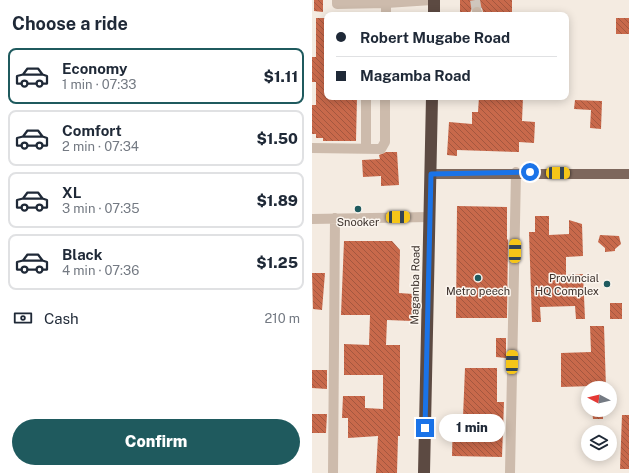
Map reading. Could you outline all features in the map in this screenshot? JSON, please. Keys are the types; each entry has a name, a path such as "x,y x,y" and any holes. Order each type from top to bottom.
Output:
{"highway":[{"path":"433,0 434,12"},
{"name":"Magamba Road","path":"424,473 432,100"}],"main road":[{"path":"431,174 516,172 629,174"}],"street":[{"path":"337,0 337,4 366,10 386,3 433,0"},
{"path":"386,3 386,12"},
{"path":"366,100 366,148"},
{"path":"312,148 381,149 385,142 385,100"},
{"path":"510,473 516,172"},
{"path":"312,219 430,217"},
{"path":"333,473 335,218"}],"building":[{"path":"314,0 323,0 323,12 314,11"},
{"path":"460,0 512,0 512,12 483,12 482,8 477,6 472,8 470,12 460,12"},
{"path":"316,18 324,18 324,100 357,100 356,141 323,141 323,138 316,138 316,134 312,134 312,105 316,105 316,82 312,82 312,57 316,57"},
{"path":"616,18 629,18 629,34 616,34"},
{"path":"479,100 523,100 522,121 535,122 534,143 519,142 519,152 457,150 457,156 447,155 449,122 472,124 472,112 478,112"},
{"path":"575,100 602,101 601,129 590,128 591,110 574,109"},
{"path":"386,152 397,152 399,185 381,186 381,176 363,177 362,160 380,159 379,155"},
{"name":"Metro peech","path":"457,206 507,207 507,318 456,318"},
{"path":"535,216 549,216 549,235 569,234 569,220 582,224 583,256 566,257 566,275 583,274 585,319 576,319 575,306 540,307 541,322 532,322 529,232 535,232"},
{"path":"600,235 619,236 621,244 615,249 615,251 605,252 605,248 598,242"},
{"path":"344,241 392,241 400,250 399,293 413,294 412,321 387,320 386,345 400,345 400,436 398,436 397,473 376,473 378,436 348,438 348,418 342,418 343,396 365,396 365,408 383,409 383,375 344,375 344,344 369,345 370,315 341,315"},
{"path":"312,273 325,273 322,310 313,309"},
{"path":"610,303 622,303 622,319 610,319"},
{"path":"590,326 604,326 606,381 581,381 581,386 561,387 561,353 591,352"},
{"path":"496,338 506,338 506,358 496,357"},
{"path":"465,368 497,368 497,402 504,402 502,457 452,456 453,417 463,417"},
{"path":"312,370 327,370 327,389 312,388"},
{"path":"312,414 327,414 326,433 312,433"},
{"path":"622,415 629,415 629,469 620,469"},
{"path":"593,417 603,417 603,419 593,419"}],"tunnel":[{"path":"475,0 477,12"}],"place":[{"name":"Snooker","path":"358,209"},
{"name":"Metro peech","path":"478,278"},
{"name":"Provincial HQ Complex","path":"607,284"}],"route":[{"path":"425,428 431,174 530,172"}]}
